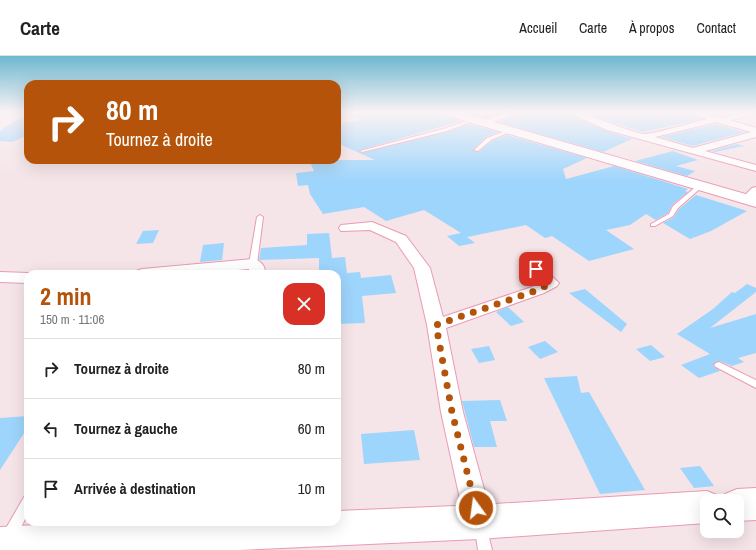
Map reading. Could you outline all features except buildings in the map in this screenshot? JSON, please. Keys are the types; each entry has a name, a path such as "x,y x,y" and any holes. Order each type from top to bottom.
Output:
{"street":[{"path":"530,135 539,137"},
{"path":"532,135 725,191"},
{"path":"633,135 696,150 756,168"},
{"path":"643,138 655,135"},
{"path":"696,150 742,135"},
{"path":"607,157 700,186 754,197"},
{"path":"346,228 372,226 401,238 409,247 422,268 436,325 452,412 482,536"},
{"path":"232,270 255,269"},
{"path":"436,325 538,290 551,283 536,269"},
{"path":"0,277 24,278"},
{"path":"744,505 756,504"},
{"path":"2,545 139,536 224,528 482,536 700,508"}],"lane":[{"path":"362,151 425,135"},
{"path":"476,150 489,139 499,135"},
{"path":"653,225 671,215 675,207 700,186"},
{"path":"255,269 260,217"},
{"path":"719,365 756,384"},
{"path":"2,545 24,508"}],"route":[{"path":"476,508 452,412 442,347 436,325 538,290 551,283 536,269"}]}
